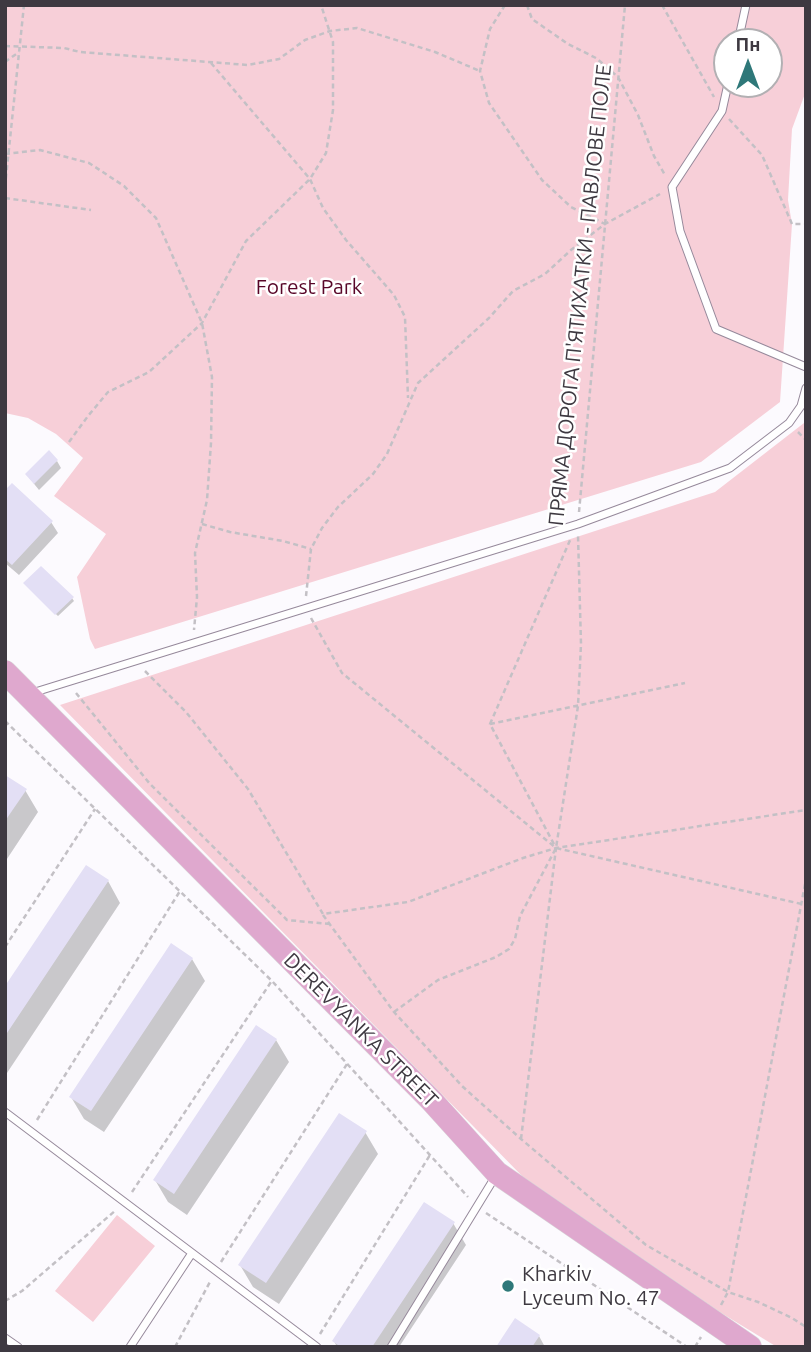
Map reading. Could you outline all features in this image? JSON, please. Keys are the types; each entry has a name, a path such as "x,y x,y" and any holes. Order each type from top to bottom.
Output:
{"main road":[{"name":"DEREVYANKA STREET","path":"5,672 431,1100 497,1173 750,1347"}],"lane":[{"path":"741,28 746,5"},
{"path":"725,98 722,111 672,187 680,230 716,329 806,368"},
{"path":"28,694 578,524 730,468 789,423 801,407 806,388"},
{"path":"5,1112 315,1346"},
{"path":"391,1347 497,1173"},
{"path":"130,1347 192,1253"},
{"path":"5,1338 18,1347"}],"path":[{"path":"5,187 24,5"},
{"path":"69,443 108,392 149,372 202,323 246,240 310,179 326,153 333,110 333,42 321,5"},
{"path":"505,5 490,29 480,71 489,103 542,180 571,207 605,224"},
{"path":"527,5 532,19 568,44 596,58 618,77 638,115 654,156 672,187 605,224 545,274 513,291 489,318 418,383 387,454 373,474 338,507 322,528 311,550 305,608 342,673 556,848 806,905"},
{"name":"ПРЯМА ДОРОГА П'ЯТИХАТКИ - ПАВЛОВЕ ПОЛЕ","path":"490,724 578,524 625,5"},
{"path":"5,46 64,48 79,52 248,65 279,59 305,40 330,31 357,28 435,52 480,71"},
{"path":"5,62 19,52"},
{"path":"211,63 310,179 323,208 346,240 394,295 405,317 409,401"},
{"path":"7,154 40,150 89,163 124,186 156,218 202,323 212,377 207,500 195,553 197,597 192,644"},
{"path":"5,198 91,210"},
{"path":"792,224 806,225"},
{"path":"202,524 283,541 311,550"},
{"path":"521,1139 556,848 578,706 581,644 578,524"},
{"path":"135,662 186,712 248,789 330,924 394,1012 462,1086 646,1245 728,1292 758,1302 806,1327"},
{"path":"67,682 150,784 287,920 330,924"},
{"path":"556,848 490,724 685,683"},
{"path":"5,721 272,981 477,1206 687,1347"},
{"path":"5,947 95,809"},
{"path":"323,914 408,902 556,848 806,810"},
{"path":"394,1012 438,980 496,957 509,949 515,939 520,916 556,848"},
{"path":"718,1311 728,1292 806,879"},
{"path":"31,1131 180,891"},
{"path":"5,1301 22,1291 125,1202 272,981"},
{"path":"175,1347 216,1271 347,1064"},
{"path":"315,1346 430,1155"}],"green space":[{"name":"Forest Park","path":"5,5 806,5 806,91 792,129 788,200 792,224 780,402 701,462 95,649 90,639 77,577 106,534 54,496 83,458 56,434 28,418 5,413"},
{"path":"806,420 806,1347 777,1347 718,1311 526,1180 60,705 715,492"},
{"path":"117,1215 155,1246 93,1322 55,1291"}],"building":[{"path":"49,450 58,460 34,484 25,474"},
{"path":"12,483 53,521 12,565 5,559 5,490"},
{"path":"41,566 74,597 55,615 23,583"},
{"path":"5,775 27,789 5,821"},
{"path":"86,865 109,880 5,1036 5,986"},
{"path":"171,943 193,958 91,1111 69,1097"},
{"path":"256,1025 277,1039 174,1194 153,1180"},
{"path":"339,1113 367,1131 266,1283 238,1265"},
{"path":"424,1202 455,1222 372,1347 341,1347 332,1341"},
{"path":"515,1318 540,1335 532,1347 496,1347"}],"place":[{"name":"Kharkiv Lyceum No. 47","path":"508,1286"}]}
